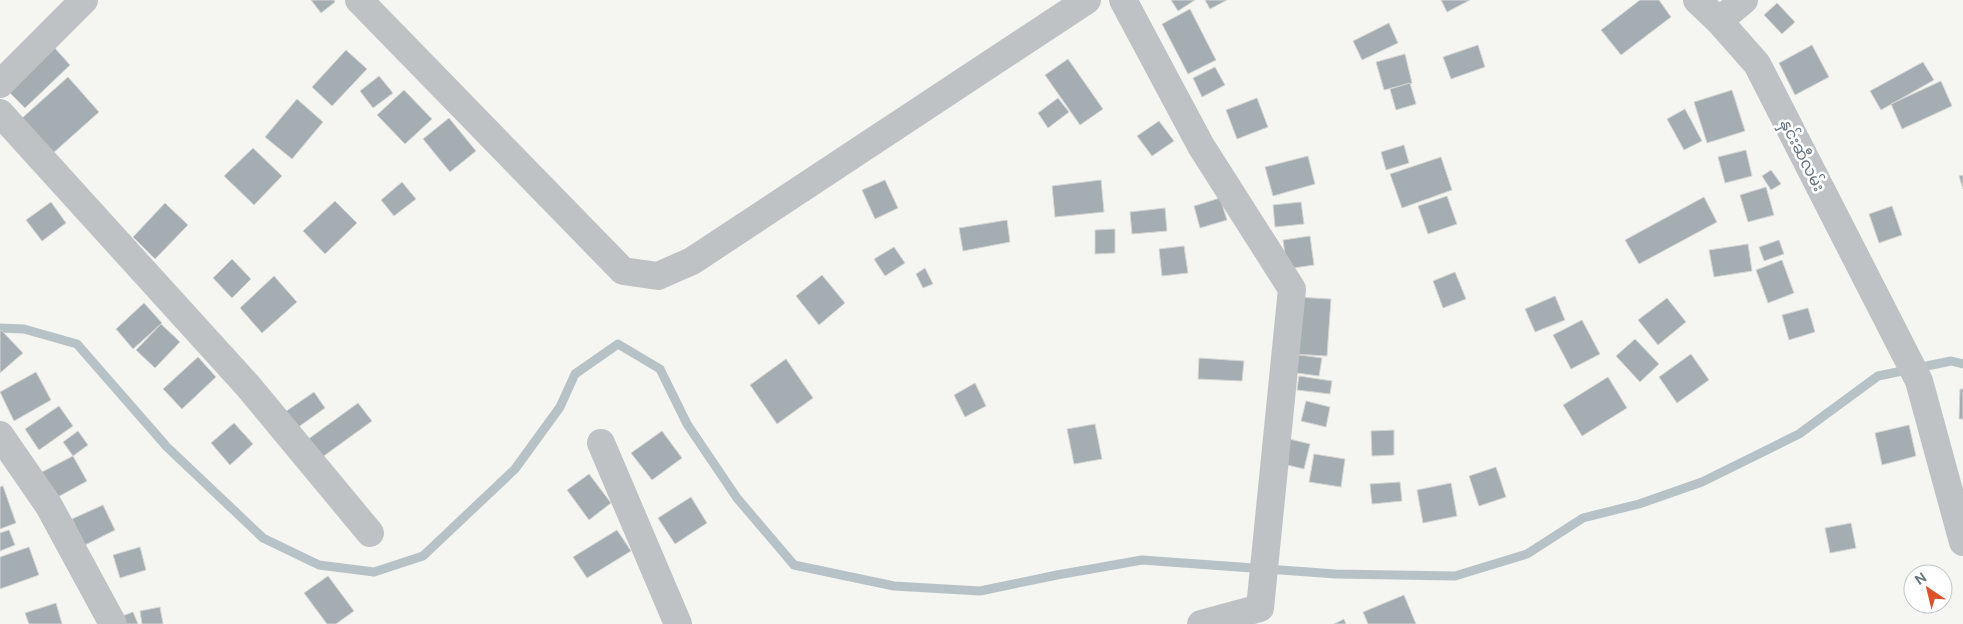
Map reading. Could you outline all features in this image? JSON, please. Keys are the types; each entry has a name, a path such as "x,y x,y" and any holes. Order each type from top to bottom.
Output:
{"street":[{"path":"0,84 84,0"},
{"path":"359,0 624,271 658,276 692,261 1087,0"},
{"path":"1123,0 1200,146 1292,289 1266,550 1265,606 1201,624"},
{"name":"နှင်းဆီလမ်း","path":"1697,0 1719,21 1756,64 1919,381 1963,542"},
{"path":"1719,21 1744,0"},
{"path":"0,113 248,386 370,533"},
{"path":"0,436 49,506 113,624"},
{"path":"601,444 678,624"}],"building":[{"path":"311,0 334,0 335,2 321,13"},
{"path":"1171,0 1195,0 1178,11"},
{"path":"1205,0 1227,0 1210,9"},
{"path":"1441,0 1470,0 1447,12"},
{"path":"1640,0 1659,0 1671,17 1621,55 1601,30"},
{"path":"1777,3 1795,22 1782,34 1764,15"},
{"path":"1190,9 1216,60 1188,74 1162,24"},
{"path":"1389,23 1398,43 1362,60 1353,41"},
{"path":"1478,45 1485,67 1451,79 1443,57"},
{"path":"1812,45 1829,77 1795,95 1779,63"},
{"path":"53,46 70,65 25,108 7,90"},
{"path":"346,50 367,69 332,106 312,87"},
{"path":"1405,54 1412,83 1384,90 1376,62"},
{"path":"1068,59 1103,109 1080,125 1045,75"},
{"path":"1923,62 1934,80 1881,110 1870,91"},
{"path":"1215,67 1225,85 1202,97 1193,78"},
{"path":"379,76 393,93 373,108 360,91"},
{"path":"68,77 99,112 52,154 21,119"},
{"path":"1941,81 1952,106 1902,129 1891,104"},
{"path":"1410,83 1416,104 1396,110 1390,89"},
{"path":"404,90 432,119 405,144 377,115"},
{"path":"1732,90 1745,131 1707,143 1694,102"},
{"path":"1058,98 1069,112 1048,128 1038,113"},
{"path":"1257,98 1268,127 1237,139 1226,110"},
{"path":"297,99 323,122 292,159 265,137"},
{"path":"1685,109 1702,141 1684,150 1667,119"},
{"path":"449,118 476,151 450,172 423,139"},
{"path":"1159,121 1174,141 1152,156 1137,136"},
{"path":"1404,145 1409,163 1386,170 1381,152"},
{"path":"253,148 282,176 254,205 224,176"},
{"path":"1746,150 1752,176 1725,183 1718,157"},
{"path":"1308,156 1315,184 1273,196 1265,167"},
{"path":"1441,157 1452,190 1402,208 1390,174"},
{"path":"1771,170 1781,184 1771,190 1762,176"},
{"path":"1963,175 1963,189 1959,176"},
{"path":"885,180 898,208 875,219 862,190"},
{"path":"1101,180 1104,212 1055,217 1052,186"},
{"path":"402,182 416,199 394,216 381,200"},
{"path":"1766,187 1774,215 1748,222 1740,195"},
{"path":"1447,196 1457,224 1428,234 1418,206"},
{"path":"1704,197 1717,222 1639,264 1625,240"},
{"path":"1220,198 1227,220 1200,228 1194,206"},
{"path":"335,201 357,223 325,254 303,231"},
{"path":"51,202 66,223 42,241 26,220"},
{"path":"1301,202 1304,224 1275,227 1273,205"},
{"path":"165,203 188,225 155,259 133,237"},
{"path":"1892,206 1902,235 1879,243 1869,214"},
{"path":"1165,208 1167,231 1132,234 1130,212"},
{"path":"1007,220 1010,242 963,251 959,228"},
{"path":"1115,229 1115,253 1095,254 1095,230"},
{"path":"1310,236 1314,265 1287,269 1283,240"},
{"path":"1779,240 1784,254 1764,261 1759,247"},
{"path":"1748,244 1752,271 1714,277 1709,250"},
{"path":"1184,246 1188,273 1162,276 1159,249"},
{"path":"894,247 905,263 885,276 874,259"},
{"path":"232,259 251,279 232,298 213,278"},
{"path":"1782,260 1794,293 1768,303 1756,270"},
{"path":"925,268 933,284 923,288 916,274"},
{"path":"1455,272 1466,299 1443,308 1433,281"},
{"path":"822,275 845,303 819,325 796,296"},
{"path":"274,276 297,302 262,333 240,308"},
{"path":"1555,296 1565,320 1535,332 1525,309"},
{"path":"1296,297 1331,299 1327,356 1292,354"},
{"path":"1667,298 1686,322 1658,345 1638,320"},
{"path":"144,303 162,323 133,349 116,329"},
{"path":"1808,308 1815,332 1789,340 1782,315"},
{"path":"1582,320 1600,354 1571,369 1553,335"},
{"path":"161,324 180,342 155,368 136,350"},
{"path":"0,331 23,353 0,373"},
{"path":"1635,339 1659,364 1640,382 1616,356"},
{"path":"1292,354 1322,358 1319,376 1289,372"},
{"path":"1691,354 1709,380 1677,403 1659,377"},
{"path":"198,357 216,377 182,409 163,389"},
{"path":"1199,358 1244,361 1242,381 1198,379"},
{"path":"786,359 813,398 777,424 750,385"},
{"path":"36,372 51,400 14,421 0,392"},
{"path":"1299,376 1332,381 1330,394 1297,390"},
{"path":"1608,377 1627,408 1582,436 1563,405"},
{"path":"975,383 986,406 965,417 954,395"},
{"path":"1960,389 1963,389 1963,419 1959,419"},
{"path":"314,392 325,408 297,428 285,412"},
{"path":"1306,401 1330,407 1326,427 1301,421"},
{"path":"358,403 372,421 321,458 307,440"},
{"path":"59,406 73,426 39,450 25,429"},
{"path":"234,423 253,444 230,465 211,443"},
{"path":"1095,424 1102,459 1074,464 1067,429"},
{"path":"1909,425 1916,456 1882,465 1875,433"},
{"path":"1394,430 1394,455 1372,456 1371,431"},
{"path":"78,431 88,445 73,456 63,442"},
{"path":"662,431 682,458 652,480 631,453"},
{"path":"1285,438 1310,444 1304,469 1279,463"},
{"path":"1314,454 1345,459 1341,487 1309,482"},
{"path":"73,456 87,481 56,498 42,472"},
{"path":"1496,467 1506,497 1479,506 1469,476"},
{"path":"589,474 611,503 589,520 567,490"},
{"path":"1400,482 1402,501 1372,504 1370,484"},
{"path":"1451,483 1457,516 1423,523 1417,490"},
{"path":"3,486 16,523 0,529 0,487"},
{"path":"691,497 707,523 675,544 658,518"},
{"path":"103,505 115,530 85,545 72,519"},
{"path":"1851,523 1856,548 1830,553 1825,528"},
{"path":"9,530 15,545 0,551 0,533"},
{"path":"617,530 631,551 587,578 573,557"},
{"path":"29,547 39,575 0,589 0,557"},
{"path":"140,547 146,570 120,578 113,555"},
{"path":"328,576 354,611 336,624 327,624 304,593"},
{"path":"1404,595 1416,624 1368,624 1363,612"},
{"path":"56,603 62,624 29,624 25,613"},
{"path":"160,607 163,624 142,624 140,611"},
{"path":"133,612 138,624 119,624 117,618"},
{"path":"1344,619 1346,624 1334,624"}],"waterway":[{"path":"0,328 24,329 77,344 167,447 263,538 319,565 374,572 423,556 515,469 560,407 575,374 618,344 660,369 687,424 737,498 794,565 894,586 980,591 1142,560 1336,574 1455,576 1527,554 1583,518 1639,504 1702,482 1799,434 1878,376 1951,361 1963,364"}]}
